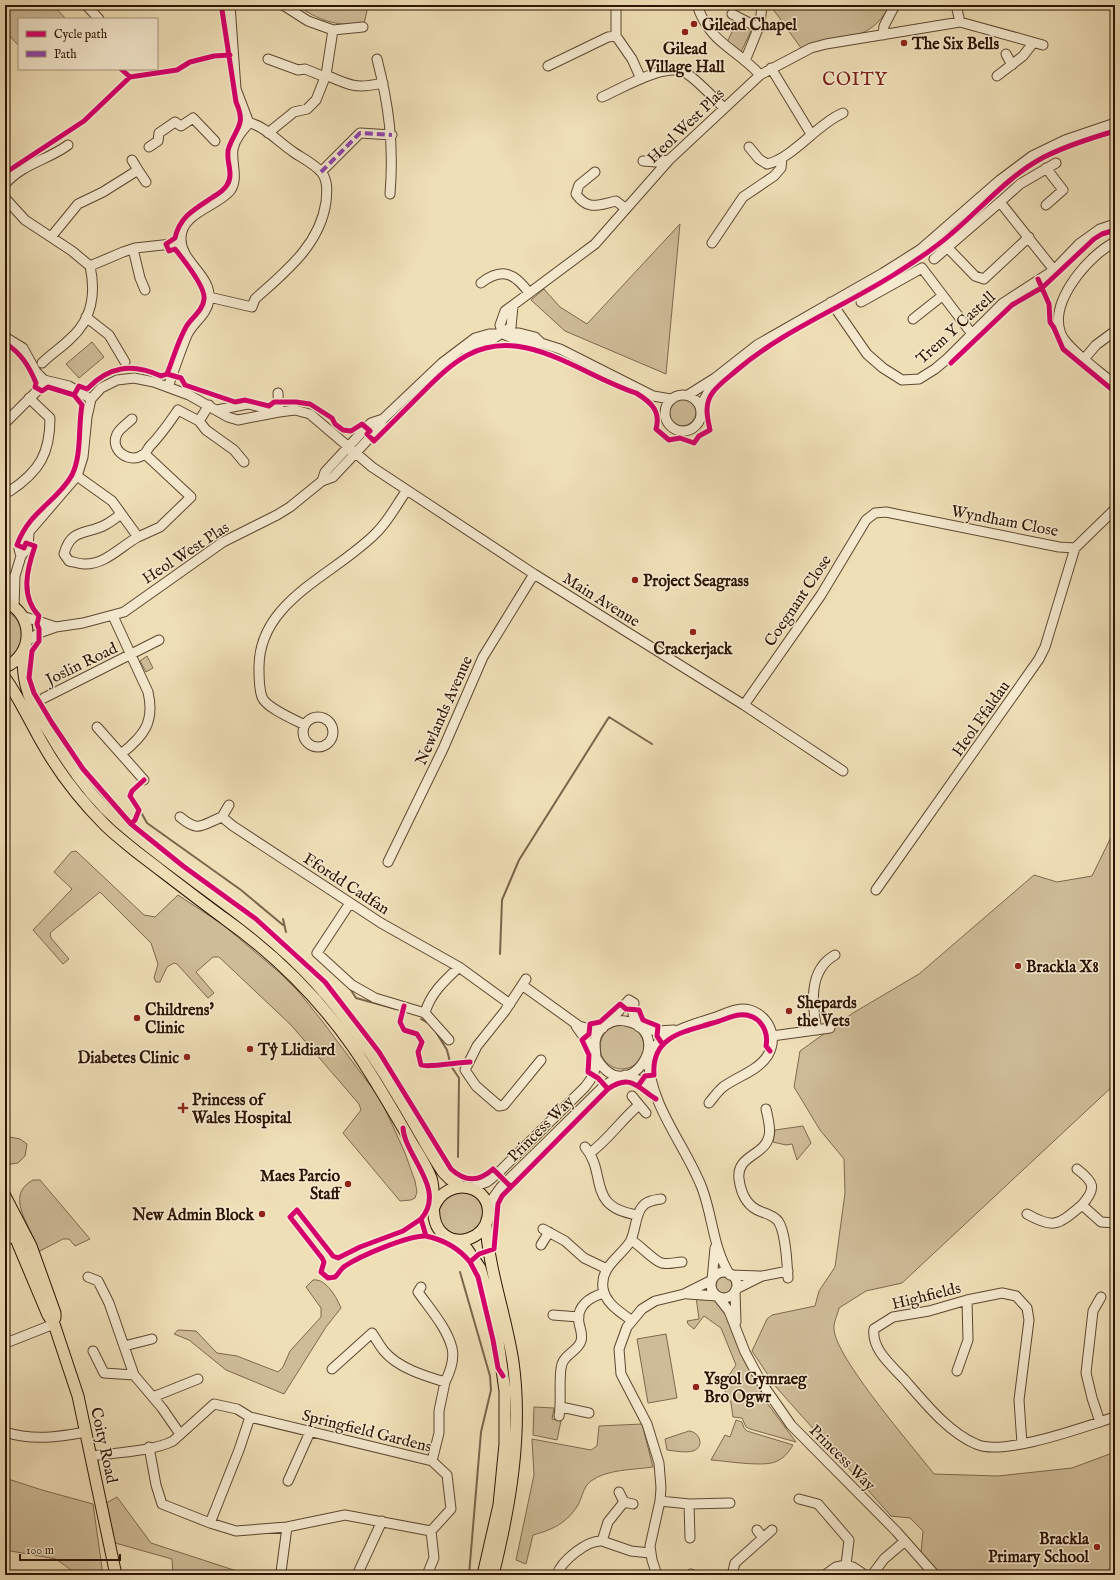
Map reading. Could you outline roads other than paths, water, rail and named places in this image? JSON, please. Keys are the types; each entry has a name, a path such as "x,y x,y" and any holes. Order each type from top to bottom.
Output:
{"main road":[{"path":"10,605 22,616 27,628 27,641 23,652 22,673 25,686 36,710 63,755 89,790 117,821 193,881 263,933 313,980 356,1032 377,1061 443,1172 450,1180 482,1197 488,1212 486,1240 505,1318 513,1363 516,1405 512,1477 508,1510 493,1575"},
{"path":"5,667 17,659 23,652"},
{"path":"5,678 45,748 63,775 105,826 194,897 264,949 300,983 332,1020 352,1046 372,1077 428,1171 433,1185 434,1220 437,1227 447,1237 456,1240 465,1240 474,1238 486,1225"},
{"path":"434,1207 441,1195 453,1187 465,1187"},
{"name":"Coity Road","path":"5,1196 11,1236"},
{"name":"Coity Road","path":"5,1213 11,1236 31,1246 56,1313 54,1324 78,1396 116,1575"},
{"path":"456,1240 474,1258 480,1268 485,1282 495,1320 505,1391 505,1444 499,1505 483,1575"}],"street":[{"path":"86,5 98,18"},
{"path":"228,5 236,89 249,123"},
{"path":"283,5 308,21 333,30 363,27"},
{"path":"616,5 616,36 632,59 641,79"},
{"path":"697,5 701,18 720,42 745,61 760,75"},
{"path":"745,61 759,28 762,5"},
{"path":"883,35 884,26 896,5"},
{"path":"956,5 960,22 1043,45"},
{"path":"732,14 759,28"},
{"name":"Heol West Plas","path":"27,641 39,633 56,627 113,616 124,612 223,542 259,525 290,507 322,481 325,472 352,450 371,423 383,419 442,363 474,338 489,334 503,334 511,327 513,306 595,244 625,208 669,160 760,75 816,47 960,22"},
{"path":"268,133 294,112 307,109 316,100 326,76 333,30"},
{"path":"548,65 608,37 616,36"},
{"path":"997,76 1023,56 1033,43"},
{"path":"1006,54 1012,65"},
{"path":"268,59 298,70 305,69 349,85 363,87 383,83"},
{"path":"377,59 383,83 392,135 390,194"},
{"path":"772,68 811,134"},
{"path":"603,98 655,73 670,70 685,72 724,108"},
{"path":"748,147 767,164 776,162 837,113"},
{"path":"149,148 158,141 159,133 175,122 180,126 194,118 215,141"},
{"path":"715,378 700,407 700,419 692,428 680,430 670,425 666,420 665,412 667,404 671,399 676,396 688,395 715,378 757,345 883,273 921,249 1000,180 1032,156 1066,140 1115,122"},
{"path":"210,298 252,307 255,299 297,261 320,226 326,207 326,180 321,172 276,141 259,126 249,123"},
{"path":"168,387 187,336 194,324 208,307 210,298 207,285 183,252 181,243 182,231 186,224 229,191 233,185 234,144 249,123"},
{"path":"321,172 360,133 392,135"},
{"path":"5,184 24,168 53,155 68,144"},
{"path":"712,243 743,197 774,176 781,168 782,158"},
{"path":"132,160 146,182"},
{"path":"644,161 656,162 669,160"},
{"path":"934,259 1020,184 1056,163"},
{"path":"1046,168 1063,190 1046,205"},
{"path":"51,236 78,204 103,192 138,170"},
{"path":"595,172 579,185 576,194 582,203 590,206 616,201 625,208"},
{"path":"5,198 26,220 51,236 90,266 94,291 86,317 78,331 71,339 54,351 42,363"},
{"path":"1000,202 1054,270"},
{"name":"Trem Y Castell","path":"831,302 868,354 883,368 902,380 919,379 935,369 1003,303 1054,270 1079,244 1100,229 1115,227"},
{"name":"Trem Y Castell","path":"948,248 975,276 984,279 1029,237"},
{"path":"1115,242 1099,252 1069,285 1065,293 1060,315 1061,334 1071,347 1115,385"},
{"path":"90,266 133,249 181,243"},
{"path":"133,249 140,278 145,290"},
{"path":"861,302 922,268 972,334"},
{"path":"481,282 490,276 506,274 516,278 529,293"},
{"path":"913,319 942,296"},
{"path":"86,317 95,322 109,335 125,362"},
{"path":"1085,358 1096,345 1115,331"},
{"path":"503,334 517,341 533,344 541,343 560,349 653,396 671,399"},
{"path":"5,337 23,348 36,372 44,380 69,386 91,399"},
{"path":"10,605 14,576 21,556 25,552 29,541 28,534 34,525 77,476 83,457 87,417 91,399 101,388 117,380 134,378 168,387 213,407 228,417 238,420 279,412"},
{"path":"5,423 37,391 44,380"},
{"path":"278,392 279,412"},
{"path":"688,395 697,402 700,407"},
{"path":"653,396 665,412"},
{"path":"5,487 10,491 20,484 41,462 47,450 50,418 29,398"},
{"path":"199,421 213,407 248,404 279,412"},
{"path":"132,419 117,434 116,443 121,454 126,458 135,458 145,454 149,447 161,436 178,410 199,421 206,430 234,450 244,462"},
{"name":"Main Avenue","path":"279,412 295,410 310,414 372,467 534,574 744,705 843,771"},
{"path":"121,514 105,525 80,532 67,542 64,554 69,561 85,564 110,557 125,544 160,527 192,497 145,454"},
{"path":"77,476 112,501 138,537"},
{"path":"305,725 268,705 262,699 259,682 258,655 273,620 288,602 377,532 407,490"},
{"name":"Wyndham Close","path":"875,512 886,512 1059,547 1075,548 1115,509"},
{"name":"Coegnant Close","path":"744,705 820,595 866,520 875,512"},
{"name":"Heol Ffaldau","path":"876,890 1039,659 1045,647 1075,548"},
{"name":"Newlands Avenue","path":"388,862 443,749 483,657 534,574"},
{"path":"5,586 14,576"},
{"name":"Heol West Plas","path":"22,616 56,627"},
{"name":"Joslin Road","path":"44,697 133,659 113,616"},
{"path":"121,754 137,741 143,733 150,716 151,704 148,692 133,659 159,640"},
{"path":"97,727 144,780"},
{"path":"180,817 192,827 222,817 229,805"},
{"name":"Ffordd Cadfan","path":"222,817 233,826 381,923 459,967 510,1004"},
{"path":"350,903 317,953 352,985 364,992 376,998 425,1013 449,1040"},
{"path":"817,1030 812,997 817,977 824,963 835,955"},
{"path":"425,1013 427,1004 440,984 459,967"},
{"path":"541,1060 504,1105 499,1106 476,1086 465,1070 477,1046 510,1004 524,982 574,1023 585,1028 604,1026 622,1020 638,1026 661,1031 679,1029 742,1009 753,1011 762,1017 769,1026 772,1036 770,1051 765,1060 757,1067 710,1096"},
{"name":"Princess Way","path":"465,1187 487,1182 498,1173 585,1087 593,1075 596,1056 596,1038 604,1026 629,1000 634,1003 633,1014 638,1026 648,1039 649,1076 655,1097 701,1186 723,1264 736,1281 736,1327"},
{"path":"574,1023 596,1056"},
{"path":"772,1036 830,1028"},
{"path":"648,1055 663,1039 679,1029"},
{"name":"Princess Way","path":"488,1212 496,1193 605,1085 624,1075 638,1070 644,1064 648,1055"},
{"name":"Princess Way","path":"596,1056 602,1067 608,1072 624,1075 641,1081 655,1097"},
{"path":"632,1096 646,1113"},
{"path":"638,1215 621,1212 613,1207 606,1199 598,1182 587,1150 606,1140 625,1118 639,1105"},
{"path":"657,1575 650,1553 651,1539 660,1501 661,1476 655,1446 644,1417 623,1381 619,1366 620,1341 631,1320 648,1305 662,1299 684,1294 712,1280 718,1274 762,1276 788,1275 780,1224 771,1215 759,1211 748,1204 739,1179 740,1169 744,1161 763,1149 767,1143 770,1132 764,1114"},
{"path":"1027,1214 1043,1223 1053,1224 1067,1218 1082,1205 1092,1194 1092,1187 1088,1177 1077,1169"},
{"path":"631,1320 612,1305 604,1293 603,1280 607,1269 631,1240 642,1206 657,1199 651,1190"},
{"path":"598,1204 606,1199"},
{"path":"1082,1205 1101,1222 1115,1223"},
{"path":"541,1246 546,1231 565,1241 584,1258 607,1269"},
{"path":"631,1240 644,1248 659,1262 665,1264 677,1259"},
{"name":"Princess Way","path":"716,1243 711,1288 729,1311 745,1352 761,1382 791,1425 906,1541 935,1575"},
{"path":"684,1294 729,1297 735,1290 762,1276"},
{"path":"88,1277 98,1281 109,1303 134,1375 153,1397 180,1434 173,1441 165,1445 91,1456"},
{"path":"421,1287 418,1292 441,1326 452,1349 452,1366 446,1382 439,1411 439,1433 432,1461"},
{"path":"589,1413 560,1412 561,1367 564,1359 580,1344 582,1336 579,1317 585,1303 604,1293"},
{"name":"Highfields","path":"1022,1444 1019,1400 1029,1320 1027,1308 1016,1296 1002,1293 967,1300 929,1312 893,1317 874,1329 872,1337 879,1350 906,1381 948,1426 964,1438 978,1445 990,1446 1022,1444 1064,1434 1115,1417"},
{"path":"1100,1422 1086,1373 1093,1310 1101,1297"},
{"path":"957,1371 968,1340 967,1300"},
{"path":"553,1315 579,1317"},
{"path":"6,1343 54,1324"},
{"path":"332,1370 372,1333 385,1352 399,1363 415,1372 446,1382"},
{"path":"124,1346 152,1338"},
{"path":"93,1351 104,1373 134,1375"},
{"path":"153,1397 198,1379"},
{"name":"Springfield Gardens","path":"180,1434 214,1404 237,1409 250,1417 376,1446 432,1461 447,1475 450,1509 431,1531"},
{"path":"210,1523 239,1450 250,1417"},
{"path":"5,1432 34,1438 53,1438 86,1432"},
{"path":"288,1481 310,1432"},
{"path":"149,1447 156,1485 162,1504 210,1523 236,1531 287,1527 345,1515 431,1531 434,1558 427,1575"},
{"path":"619,1492 624,1502"},
{"path":"799,1499 818,1504 849,1540 846,1565"},
{"path":"660,1501 689,1504 730,1503"},
{"path":"624,1502 634,1504"},
{"path":"602,1541 608,1522 624,1502"},
{"path":"688,1532 689,1504"},
{"path":"357,1575 382,1521"},
{"path":"281,1572 287,1527"},
{"path":"757,1530 763,1538"},
{"path":"732,1575 736,1563 772,1530"},
{"path":"557,1575 564,1562 588,1544 602,1541 631,1551 650,1553"},
{"path":"872,1575 884,1560 906,1541"},
{"path":"825,1575 836,1567 846,1565 853,1567 865,1575"}],"waterway":[{"path":"500,954 502,900 519,860 609,717 652,744"},
{"path":"142,814 147,823 241,890 283,925"},
{"path":"283,919 286,932"},
{"path":"349,987 356,998 396,1009"},
{"path":"421,1019 428,1023"},
{"path":"436,1032 447,1050 451,1066 459,1078 458,1157"},
{"path":"460,1272 490,1376 491,1390 481,1432 469,1575"}],"place":[{"name":"Gilead Chapel","path":"694,24"},
{"name":"Gilead Village Hall","path":"685,32"},
{"name":"The Six Bells","path":"904,43"},
{"name":"Project Seagrass","path":"635,580"},
{"name":"Crackerjack","path":"693,632"},
{"name":"Brackla X8","path":"1018,966"},
{"name":"Shepards the Vets","path":"789,1011"},
{"name":"Childrens' Clinic","path":"137,1018"},
{"name":"Tŷ Llidiard","path":"250,1049"},
{"name":"Diabetes Clinic","path":"187,1057"},
{"name":"Princess of Wales Hospital","path":"183,1108"},
{"name":"Maes Parcio Staff","path":"348,1184"},
{"name":"New Admin Block","path":"262,1214"},
{"name":"Ysgol Gymraeg Bro Ogwr","path":"696,1387"},
{"name":"Brackla Primary School","path":"1097,1547"}],"district":[{"name":"COITY","path":"855,79"}]}
